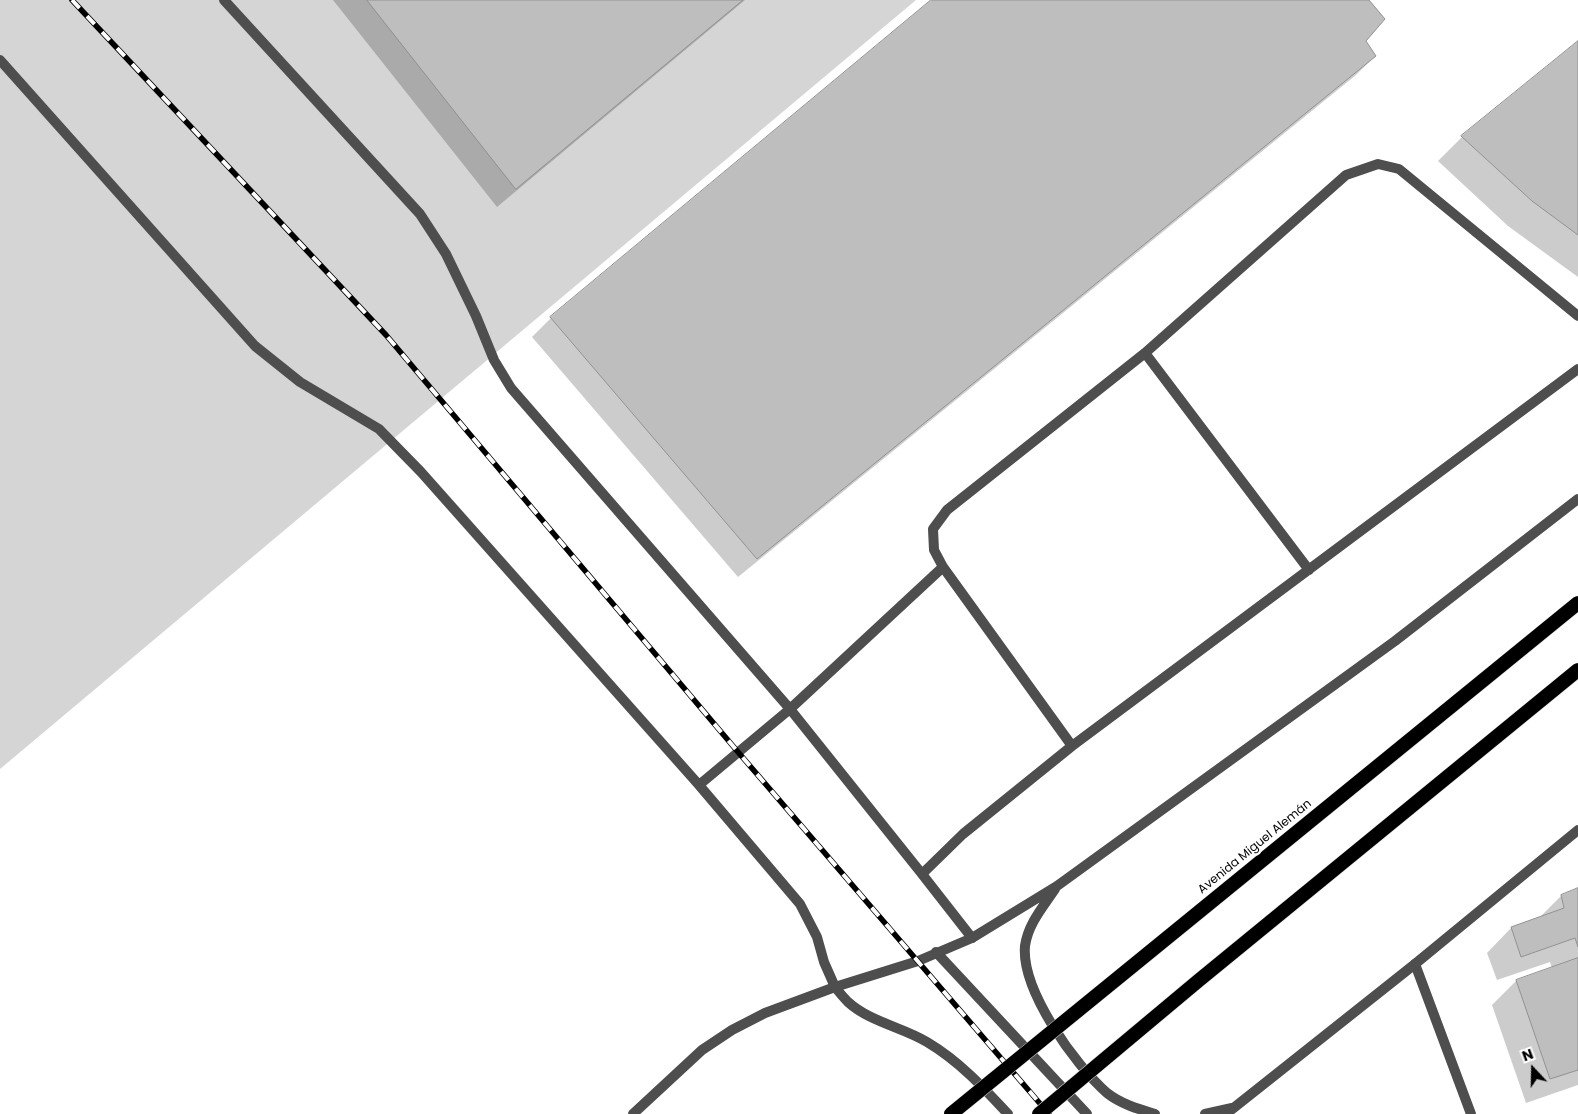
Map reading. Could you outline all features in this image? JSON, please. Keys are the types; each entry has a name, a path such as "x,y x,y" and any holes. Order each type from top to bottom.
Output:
{"highway":[{"name":"Avenida Miguel Alemán","path":"951,1114 1578,603"},
{"path":"1039,1114 1198,981 1578,670"}],"street":[{"path":"224,0 420,214 446,254 476,316 494,360 511,388 790,709 972,938"},
{"path":"0,60 255,346 300,382 379,428 428,480 699,785 800,904 817,937 824,962 835,987 848,1001 857,1009 926,1042 945,1054 980,1083 1008,1114"},
{"path":"1072,746 943,566 934,550 933,529 947,510 1145,353 1346,175 1378,164 1399,169 1578,316"},
{"path":"1145,353 1309,570"},
{"path":"922,874 963,834 1072,746 1578,369"},
{"path":"633,1114 702,1050 725,1034 765,1013 835,987 918,961 972,938 1057,886 1395,641 1578,499"},
{"path":"699,785 790,709 943,566"},
{"path":"1226,1114 1416,964 1578,830"},
{"path":"1057,886 1029,928 1025,947 1030,978 1041,1005 1054,1029 1074,1056 1107,1092 1120,1102 1155,1114"},
{"path":"936,952 1087,1114"},
{"path":"1416,964 1471,1114"},
{"path":"1205,1114 1236,1107"}],"shaded area":[{"path":"0,0 916,0 0,769"}],"building":[{"path":"367,0 743,0 516,189"},
{"path":"931,0 1369,0 1385,19 1366,41 1376,56 757,559 550,317"},
{"path":"1578,41 1578,235 1532,201 1461,136"},
{"path":"1578,888 1578,947 1575,938 1521,957 1511,927 1564,908 1561,895"},
{"path":"1578,958 1578,1070 1550,1079 1516,980"}],"railway":[{"path":"72,0 386,335 738,752 1049,1114"}]}
